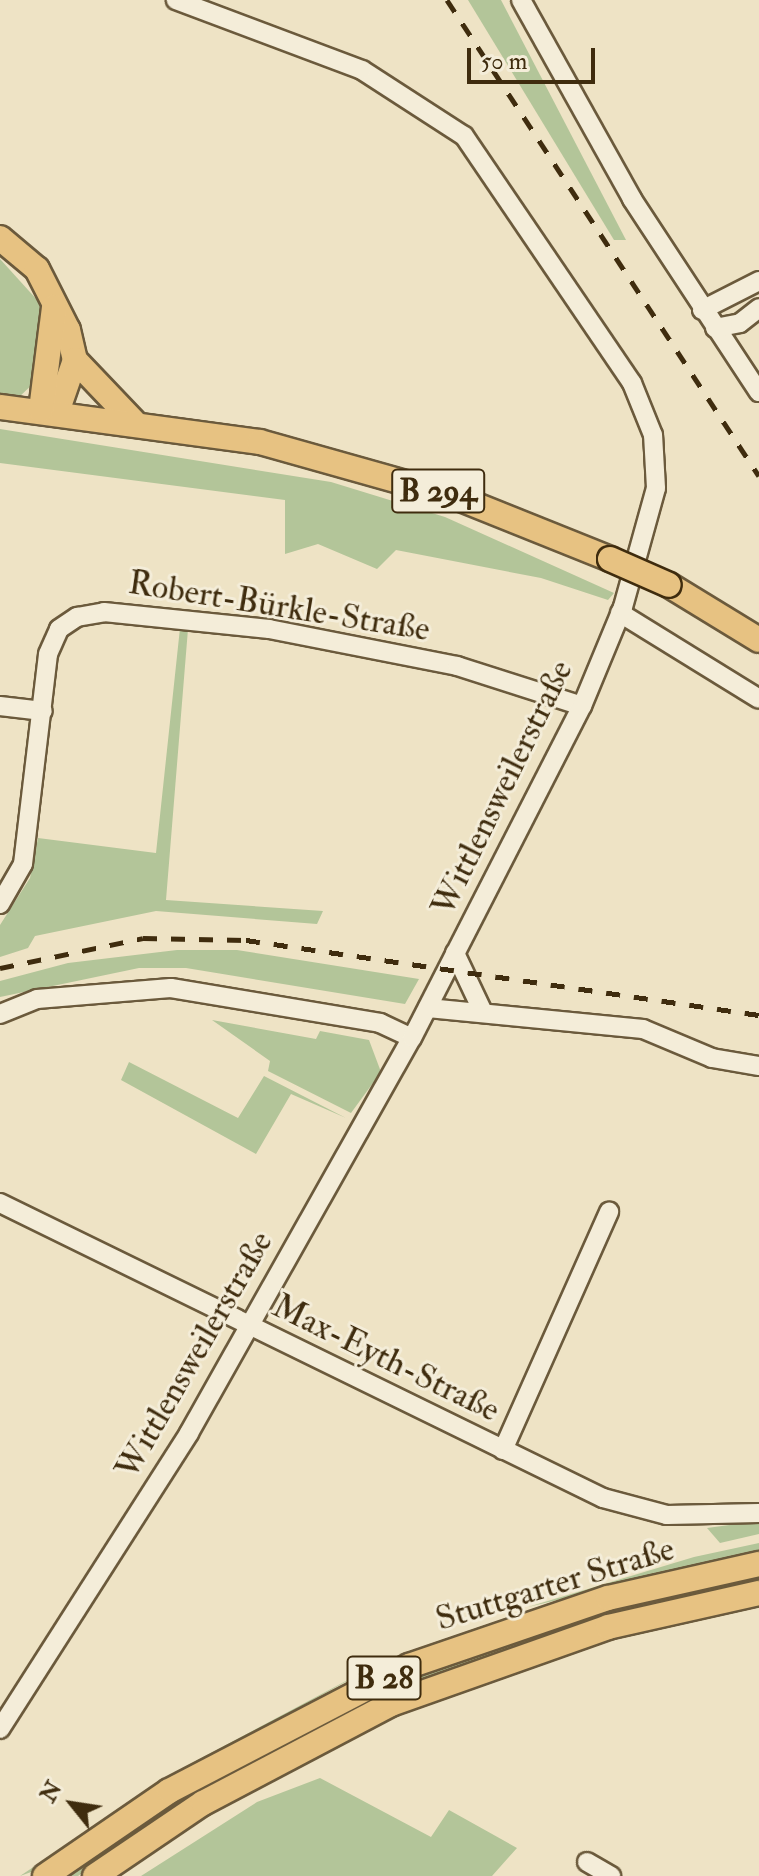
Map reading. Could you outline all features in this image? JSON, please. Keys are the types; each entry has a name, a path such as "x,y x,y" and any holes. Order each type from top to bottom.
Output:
{"main road":[{"path":"0,238 37,269 55,301 75,360 134,422"},
{"path":"49,411 55,301"},
{"path":"49,411 75,360"},
{"name":"B 294","path":"0,407 134,422 352,465 456,497 610,559 669,585 759,640"},
{"name":"Stuttgarter Straße","path":"45,1876 169,1791 409,1666 608,1598 759,1564"},
{"name":"Stuttgarter Straße","path":"95,1876 203,1803 391,1704 608,1627 759,1593"}],"street":[{"name":"Wittlensweilerstraße","path":"0,1729 249,1328 428,1008 582,706 620,613 656,488 653,435 632,383 505,190 464,136 419,100 362,70 176,0"},
{"path":"521,0 702,310 759,392"},
{"path":"702,310 759,281"},
{"path":"715,328 740,323 759,308"},
{"name":"Robert-Bürkle-Straße","path":"0,904 23,864 48,654 59,629 104,612 364,647 457,666 582,706"},
{"path":"620,613 759,699"},
{"path":"0,706 43,711"},
{"path":"455,953 482,1010"},
{"path":"0,1014 37,999 171,988 380,1023 412,1038"},
{"path":"428,1008 482,1010 643,1029 712,1058 759,1066"},
{"name":"Max-Eyth-Straße","path":"0,1203 249,1328 635,1510 759,1513"},
{"path":"503,1450 609,1212"},
{"path":"587,1862 611,1876"}],"green space":[{"path":"468,0 501,0 626,240 614,240"},
{"path":"0,259 39,302 43,324 38,379 17,399 0,400"},
{"path":"0,429 331,482 445,517 614,593 608,600 541,578 396,550 377,569 318,544 285,554 285,500 0,463"},
{"path":"180,628 188,629 166,900 323,911 317,924 156,911 35,936 28,948 0,957 0,925 30,878 38,838 156,853"},
{"path":"177,950 237,950 419,979 405,1004 186,968 139,968 0,997 0,981 68,963"},
{"path":"212,1020 316,1039 320,1031 369,1040 381,1072 351,1113 268,1071 270,1061"},
{"path":"129,1062 238,1118 264,1076 346,1118 291,1094 256,1154 121,1080"},
{"path":"759,1521 759,1534 720,1543 707,1528"},
{"path":"759,1543 759,1552 528,1607 694,1557"},
{"path":"759,1574 759,1583 546,1637 130,1839 78,1876 62,1876 170,1800 401,1679 594,1611"},
{"path":"389,1658 212,1755 34,1871 20,1876 177,1771"},
{"path":"320,1778 431,1837 449,1810 517,1848 492,1876 141,1876 257,1802"}],"railway":[{"path":"447,0 759,476"},
{"path":"0,968 143,938 246,940 759,1015"}]}
